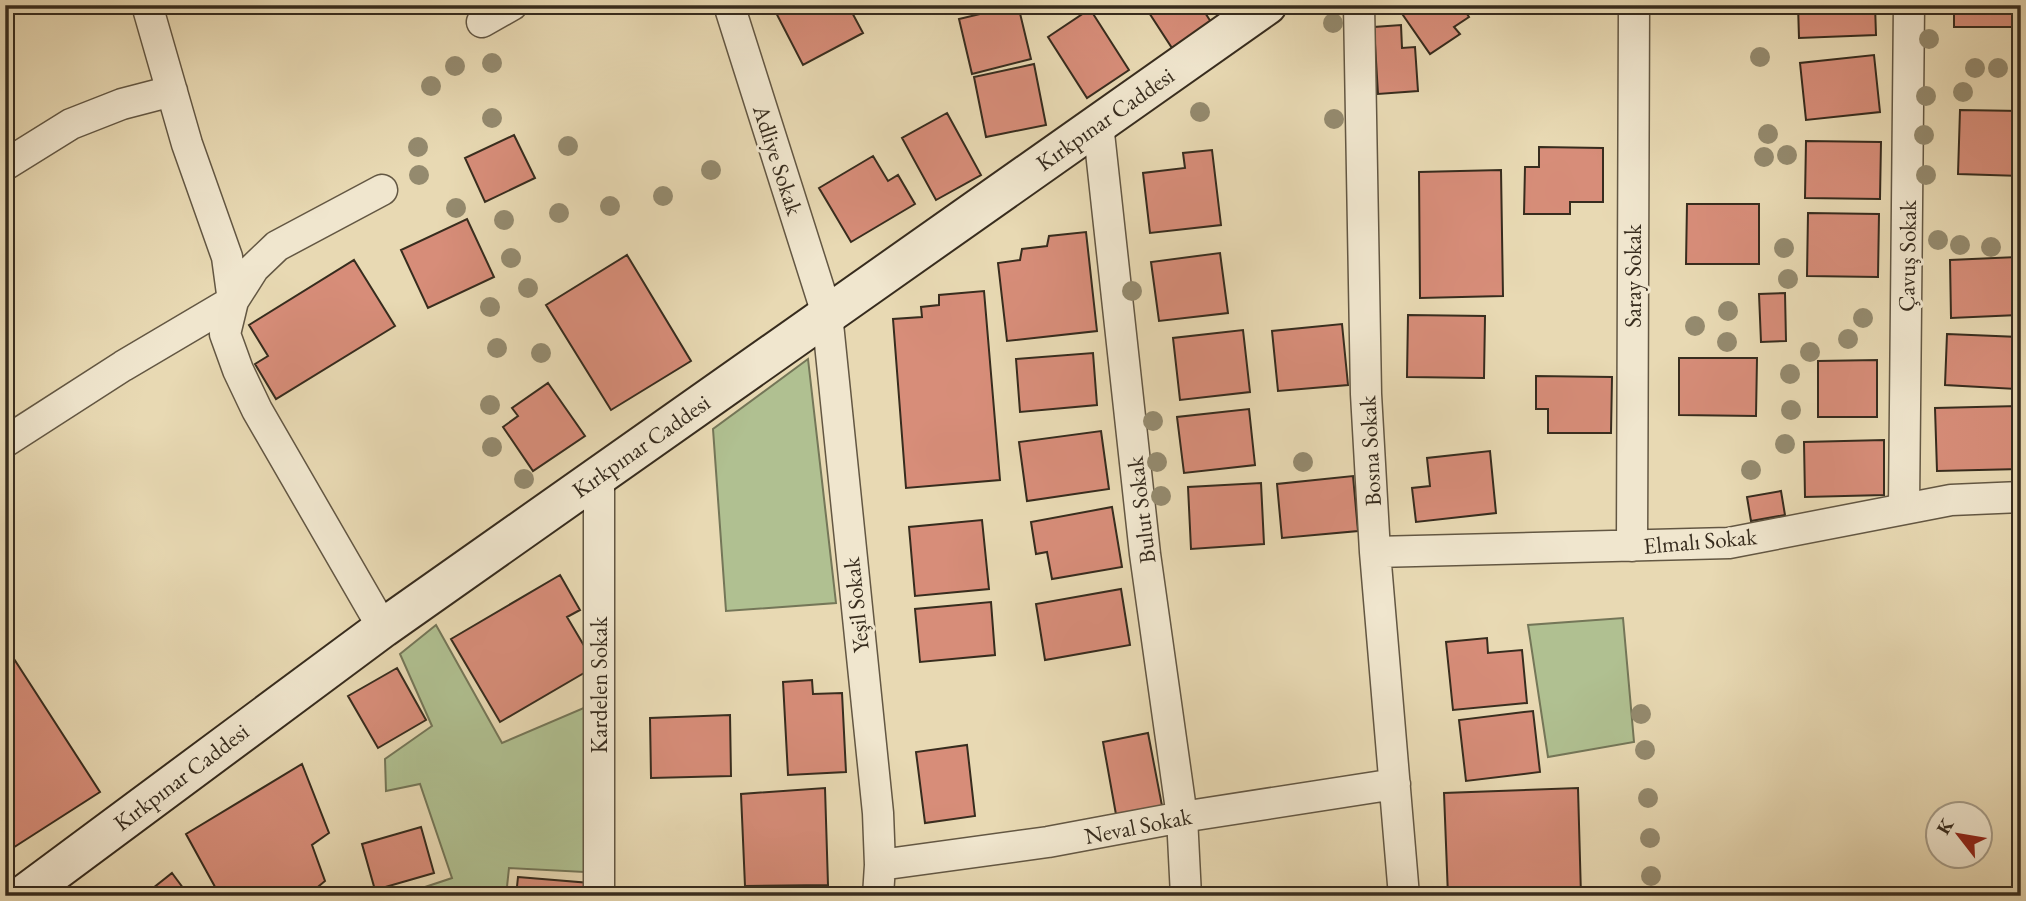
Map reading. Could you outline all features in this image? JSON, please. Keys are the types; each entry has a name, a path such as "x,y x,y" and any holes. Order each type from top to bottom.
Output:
{"street":[{"path":"147,5 187,144 227,257 233,301"},
{"path":"482,22 512,5"},
{"name":"Adliye Sokak","path":"729,5 827,314"},
{"name":"Kırkpınar Caddesi","path":"22,896 383,628 1267,5"},
{"name":"Bosna Sokak","path":"1359,5 1366,394 1375,552 1404,896"},
{"name":"Saray Sokak","path":"1632,546 1633,5"},
{"name":"Çavuş Sokak","path":"1904,507 1909,5"},
{"path":"5,165 71,124 122,104 172,91"},
{"name":"Bulut Sokak","path":"1098,124 1145,554 1182,817 1186,896"},
{"path":"382,190 277,246 254,268 233,301 225,334 257,410 383,628"},
{"path":"5,442 123,366 233,301"},
{"name":"Yeşil Sokak","path":"827,314 878,813 878,896"},
{"name":"Kardelen Sokak","path":"599,475 599,896"},
{"name":"Elmalı Sokak","path":"1375,552 1729,543 1951,499 2021,497"},
{"name":"Neval Sokak","path":"880,865 1048,842 1182,817 1395,784"}],"green space":[{"path":"808,359 836,603 726,611 713,429"},
{"path":"1623,618 1634,742 1548,757 1528,625"},
{"path":"436,625 502,743 586,707 584,872 509,868 506,896 398,896 452,878 420,784 386,791 385,759 432,726 400,654"}],"building":[{"path":"772,5 848,5 863,33 803,65"},
{"path":"1018,5 1031,59 972,74 959,19"},
{"path":"1144,5 1200,5 1211,22 1172,48"},
{"path":"1396,5 1461,5 1469,17 1454,27 1460,34 1430,54"},
{"path":"1798,5 1875,5 1876,35 1799,38"},
{"path":"1954,5 2021,5 2021,27 1954,27"},
{"path":"1090,9 1129,70 1087,98 1048,37"},
{"path":"1401,25 1402,48 1415,47 1418,91 1378,94 1374,27"},
{"path":"1874,55 1880,112 1806,120 1800,63"},
{"path":"1034,64 1046,125 986,137 974,77"},
{"path":"1960,110 2021,111 2021,176 1958,174"},
{"path":"947,113 981,175 936,200 902,138"},
{"path":"514,135 535,178 485,202 465,158"},
{"path":"1806,141 1881,142 1880,199 1805,198"},
{"path":"1539,147 1603,148 1603,202 1570,202 1570,214 1524,214 1525,167 1539,167"},
{"path":"1212,150 1221,225 1150,233 1143,173 1185,168 1183,153"},
{"path":"873,156 888,181 898,175 915,204 851,242 819,188"},
{"path":"1501,170 1503,296 1420,298 1419,172"},
{"path":"1687,204 1759,204 1759,264 1686,264"},
{"path":"1808,213 1879,214 1878,277 1807,276"},
{"path":"467,219 494,277 428,308 401,250"},
{"path":"1086,232 1097,331 1007,341 998,263 1020,260 1022,249 1047,246 1049,236"},
{"path":"1220,253 1228,313 1159,321 1151,262"},
{"path":"627,255 691,361 611,410 546,305"},
{"path":"2017,257 2018,315 1951,318 1950,260"},
{"path":"354,260 395,326 276,399 255,364 268,356 249,325"},
{"path":"984,291 1000,480 906,488 893,319 922,317 921,307 939,305 939,295"},
{"path":"1785,293 1786,341 1761,342 1759,294"},
{"path":"1408,315 1485,316 1484,378 1407,377"},
{"path":"1342,324 1348,385 1278,391 1272,331"},
{"path":"1243,330 1250,392 1180,400 1173,338"},
{"path":"1947,334 2019,337 2016,389 1945,385"},
{"path":"1093,353 1097,405 1020,412 1016,359"},
{"path":"1679,358 1757,358 1756,416 1679,415"},
{"path":"1877,360 1877,417 1818,417 1818,361"},
{"path":"1536,376 1612,377 1611,433 1548,433 1548,409 1536,409"},
{"path":"548,383 585,436 533,471 503,427 518,416 512,408"},
{"path":"2018,406 2020,469 1937,471 1935,408"},
{"path":"1249,409 1255,465 1184,473 1177,417"},
{"path":"1101,431 1109,489 1027,501 1019,442"},
{"path":"1884,440 1884,495 1805,497 1804,442"},
{"path":"1490,451 1496,513 1416,522 1412,488 1430,486 1427,458"},
{"path":"1353,476 1358,531 1282,538 1277,484"},
{"path":"1261,483 1264,544 1191,549 1188,487"},
{"path":"1781,491 1785,515 1751,521 1747,497"},
{"path":"1112,507 1122,567 1052,579 1047,552 1036,554 1031,522"},
{"path":"982,520 989,589 915,596 909,527"},
{"path":"560,575 580,610 567,617 596,666 500,722 451,639"},
{"path":"1121,589 1130,645 1045,660 1036,604"},
{"path":"991,602 995,655 920,662 915,609"},
{"path":"1487,638 1488,653 1522,650 1527,703 1453,710 1446,642"},
{"path":"5,645 100,792 5,853"},
{"path":"397,668 426,720 378,748 348,696"},
{"path":"812,680 813,694 842,693 846,772 788,775 783,682"},
{"path":"1533,711 1540,772 1466,781 1459,720"},
{"path":"730,715 731,776 651,778 650,718"},
{"path":"1148,733 1163,811 1117,820 1103,742"},
{"path":"967,745 975,816 925,823 916,752"},
{"path":"302,764 329,833 312,845 325,881 313,891 315,896 220,896 186,834"},
{"path":"825,788 828,885 745,886 741,794"},
{"path":"1578,788 1581,896 1448,896 1444,793"},
{"path":"421,827 434,873 375,890 362,844"},
{"path":"172,873 189,896 143,896"},
{"path":"518,877 590,883 588,896 516,896"}]}
